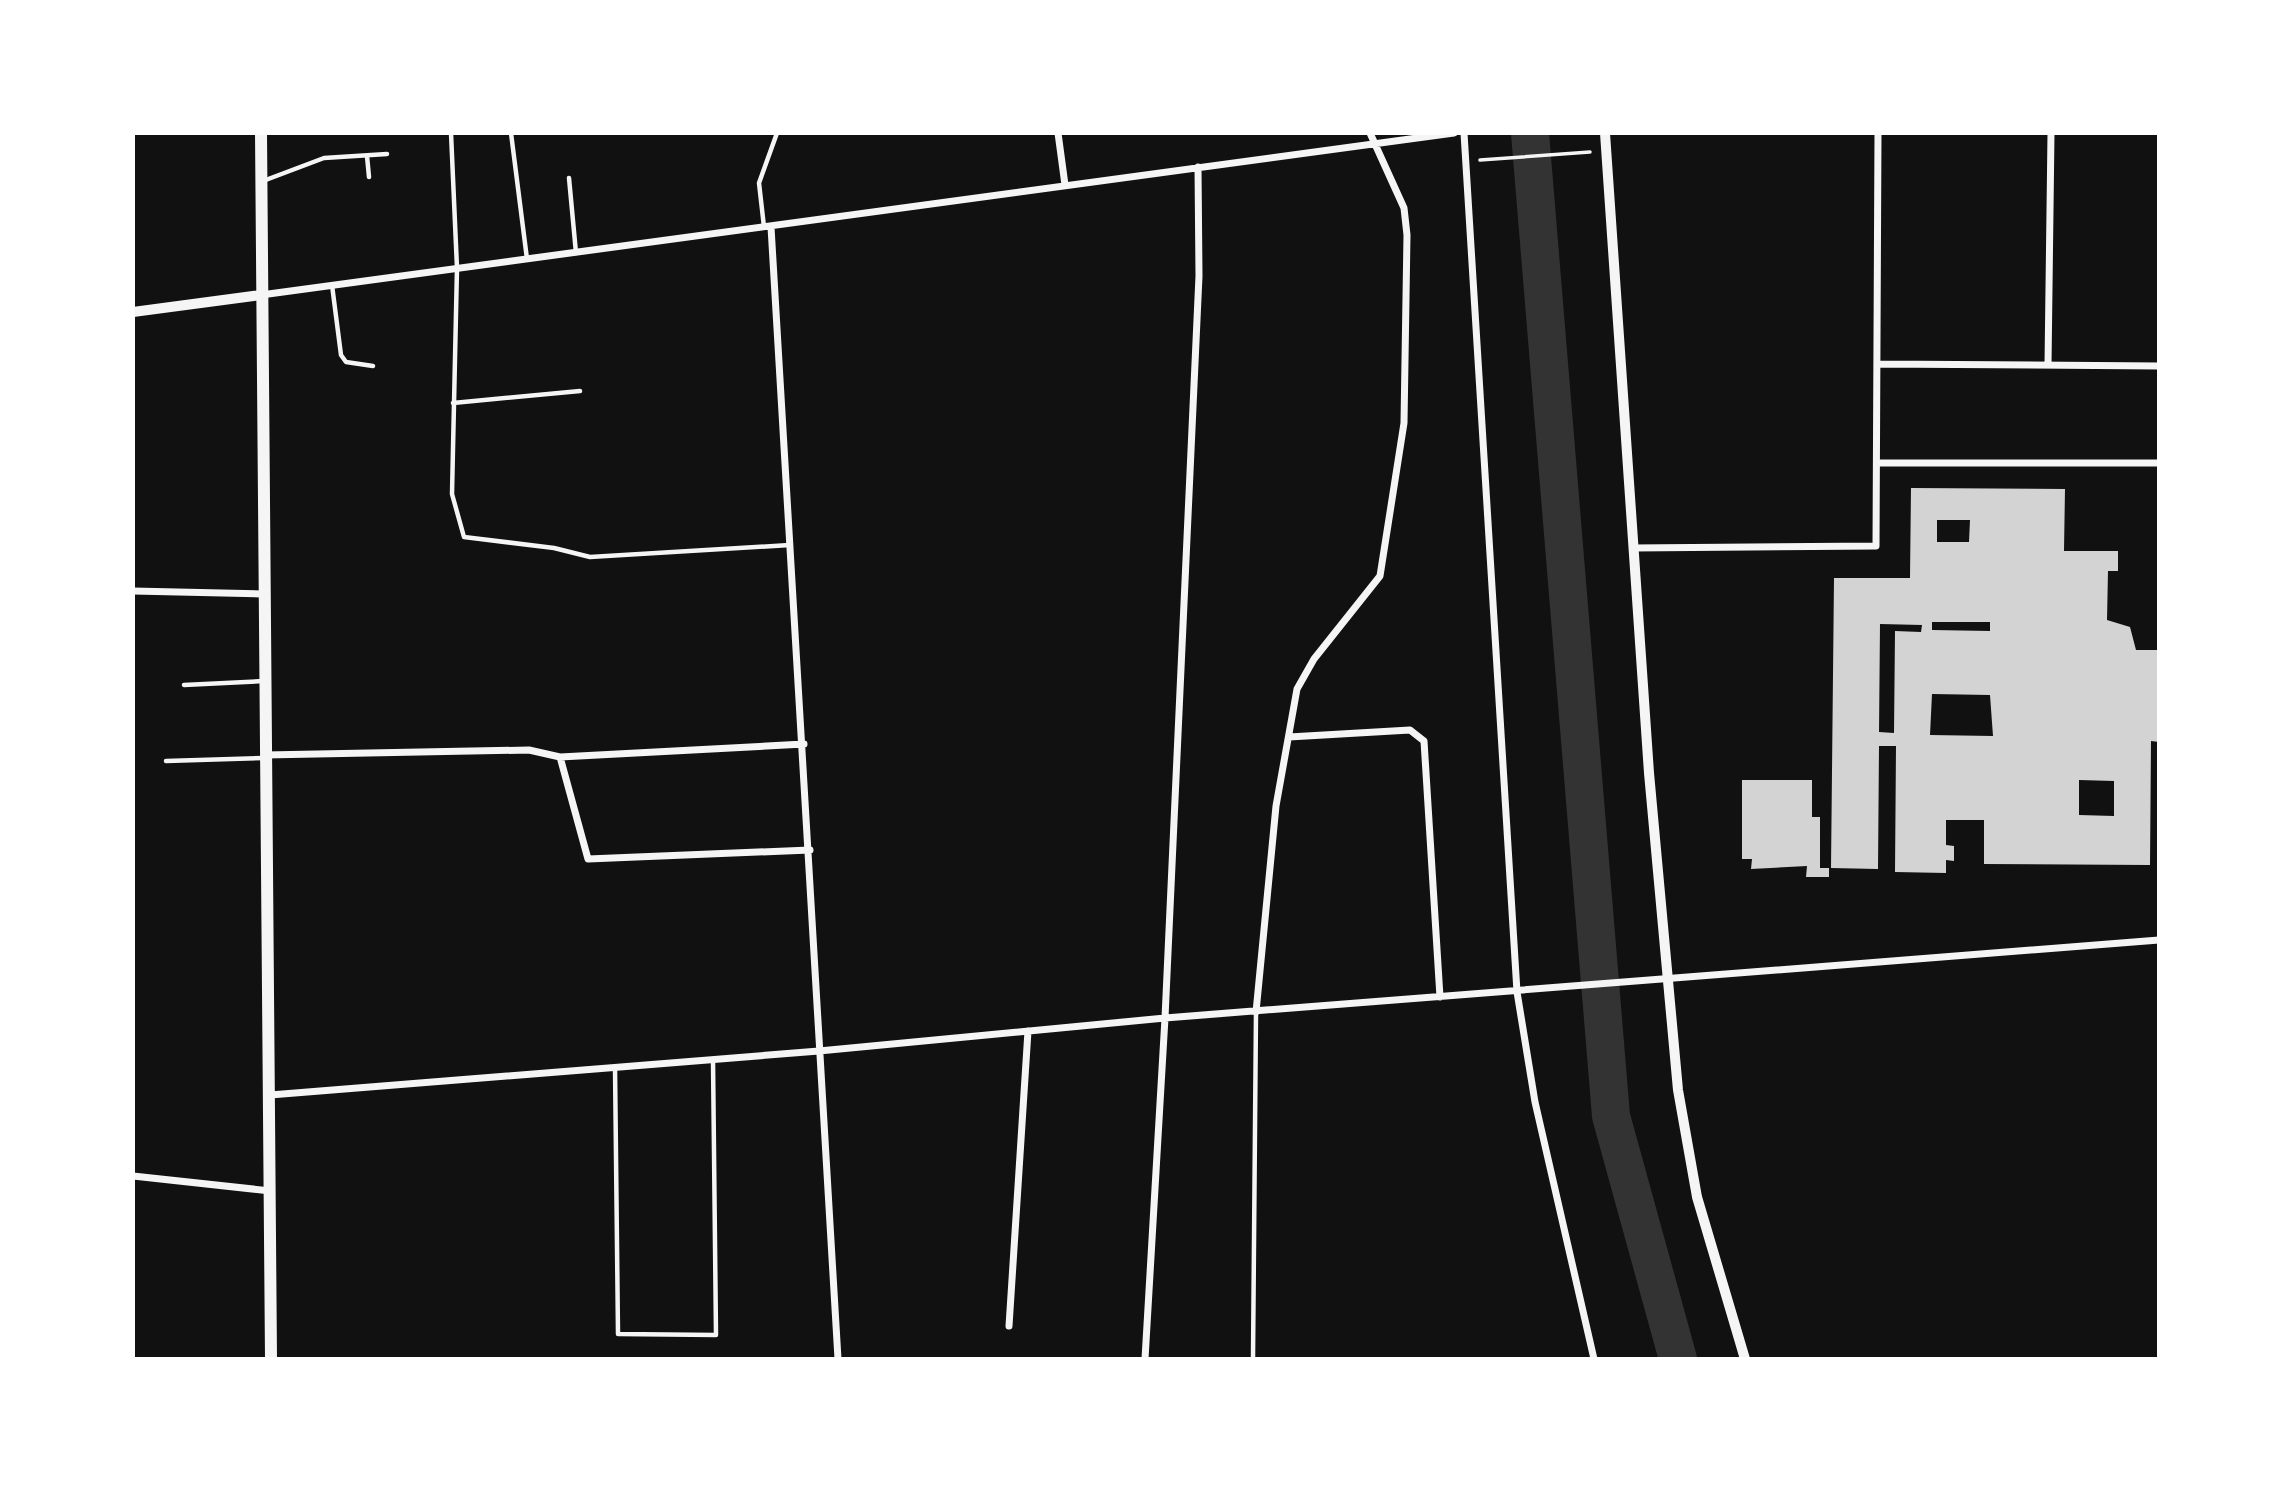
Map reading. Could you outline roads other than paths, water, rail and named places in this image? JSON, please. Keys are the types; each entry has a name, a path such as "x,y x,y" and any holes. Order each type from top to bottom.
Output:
{"main road":[{"path":"261,133 262,594 270,1095 271,1359"}],"street":[{"path":"1058,133 1065,185"},
{"path":"1256,1012 1276,806 1297,689 1314,659 1380,576 1402,435 1407,235 1404,208 1370,133"},
{"path":"133,312 1454,133"},
{"path":"1464,133 1517,992 1535,1102 1594,1359"},
{"path":"1605,133 1633,548 1678,1090 1697,1197 1745,1359"},
{"path":"1633,548 1876,545 1878,133"},
{"path":"2048,365 2051,133"},
{"path":"1145,1359 1165,1018 1199,276 1198,167"},
{"path":"767,228 804,744 838,1359"},
{"path":"1878,364 2159,366"},
{"path":"1878,463 2159,463"},
{"path":"133,590 262,594"},
{"path":"1289,737 1410,730 1424,741 1440,997"},
{"path":"265,756 528,750 561,757 804,744"},
{"path":"561,757 588,859 810,850"},
{"path":"270,1095 819,1051 1165,1018 2159,940"},
{"path":"1009,1326 1028,1031"},
{"path":"133,1176 271,1191"}],"lane":[{"path":"451,133 457,268 452,494 464,537 554,548 590,557 791,545"},
{"path":"511,133 527,260"},
{"path":"767,228 759,183 777,133"},
{"path":"261,182 324,158 387,154"},
{"path":"367,156 369,177"},
{"path":"569,178 576,253"},
{"path":"332,285 341,355 346,362 373,366"},
{"path":"453,403 580,391"},
{"path":"184,685 264,681"},
{"path":"166,761 265,756"},
{"path":"1253,1359 1256,1012"},
{"path":"615,1067 618,1334 716,1335 713,1059"}],"waterway":[{"path":"1530,133 1611,1116 1678,1359"}]}
